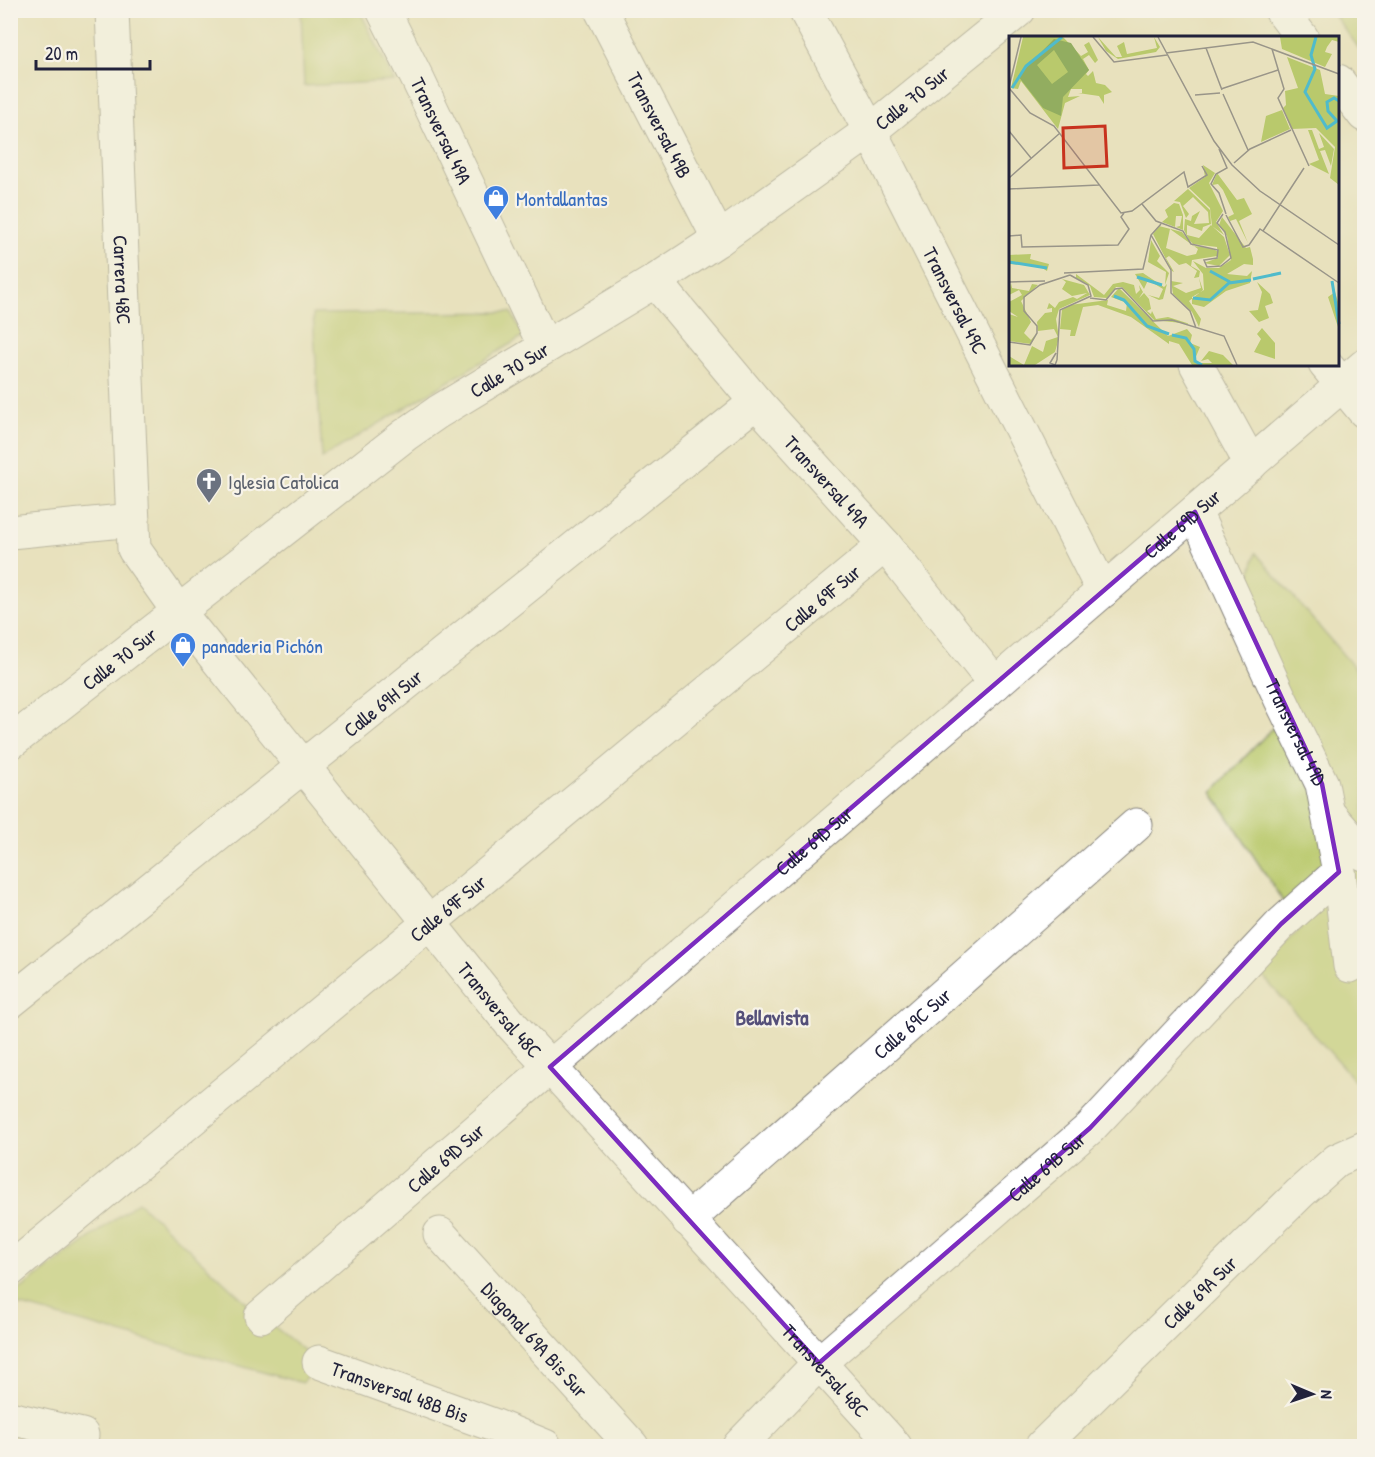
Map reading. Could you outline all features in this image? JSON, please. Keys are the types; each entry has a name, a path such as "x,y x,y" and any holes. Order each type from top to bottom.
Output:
{"street":[{"name":"Carrera 48C","path":"112,10 133,534"},
{"name":"Transversal 49A","path":"383,10 545,347"},
{"name":"Transversal 49B","path":"601,10 719,239"},
{"name":"Transversal 49C","path":"805,10 870,131 1103,591"},
{"path":"1281,10 1300,36"},
{"name":"Calle 70 Sur","path":"10,743 405,435 438,412 719,239 870,131 1014,19"},
{"path":"1339,82 1365,115"},
{"name":"Transversal 49A","path":"655,280 756,402 885,545 995,684"},
{"path":"1197,366 1251,464"},
{"path":"1344,372 1365,411"},
{"name":"Calle 69D Sur","path":"261,1316 1251,464 1344,372"},
{"name":"Calle 69H Sur","path":"10,1002 756,402"},
{"name":"Transversal 49D","path":"1195,512 1322,784 1328,813 1352,863 1350,966"},
{"path":"10,532 133,534"},
{"name":"Transversal 48C","path":"133,534 178,611 510,1023 895,1446"},
{"name":"Calle 69F Sur","path":"10,1270 885,545"},
{"name":"Calle 69C Sur","path":"688,1220 1136,825"},
{"name":"Calle 69B Sur","path":"739,1446 819,1364 1090,1128 1281,924 1352,863"},
{"name":"Calle 69A Sur","path":"1042,1446 1300,1193 1337,1160 1365,1148"},
{"name":"Diagonal 69A Bis Sur","path":"440,1234 632,1446"},
{"name":"Transversal 48B Bis","path":"319,1362 546,1446"},
{"path":"10,1418 80,1441"}],"highlighted area":[{"path":"1195,512 1322,784 1339,872 1281,924 1090,1128 819,1363 550,1067"}],"green space":[{"path":"301,11 360,11 394,81 304,86"},
{"path":"1331,11 1364,11 1364,55"},
{"path":"511,312 524,336 322,458 313,314"},
{"path":"1256,553 1364,679 1364,1091 1259,972 1301,929 1212,792 1277,723 1252,637 1248,582"},
{"path":"138,1202 261,1316 319,1362 302,1383 11,1303 10,1297"}],"place":[{"name":"Montallantas","path":"496,221"},
{"name":"Iglesia Catolica","path":"209,504"},
{"name":"panaderia Pichón","path":"183,668"}],"district":[{"name":"Bellavista","path":"772,1017"}]}
